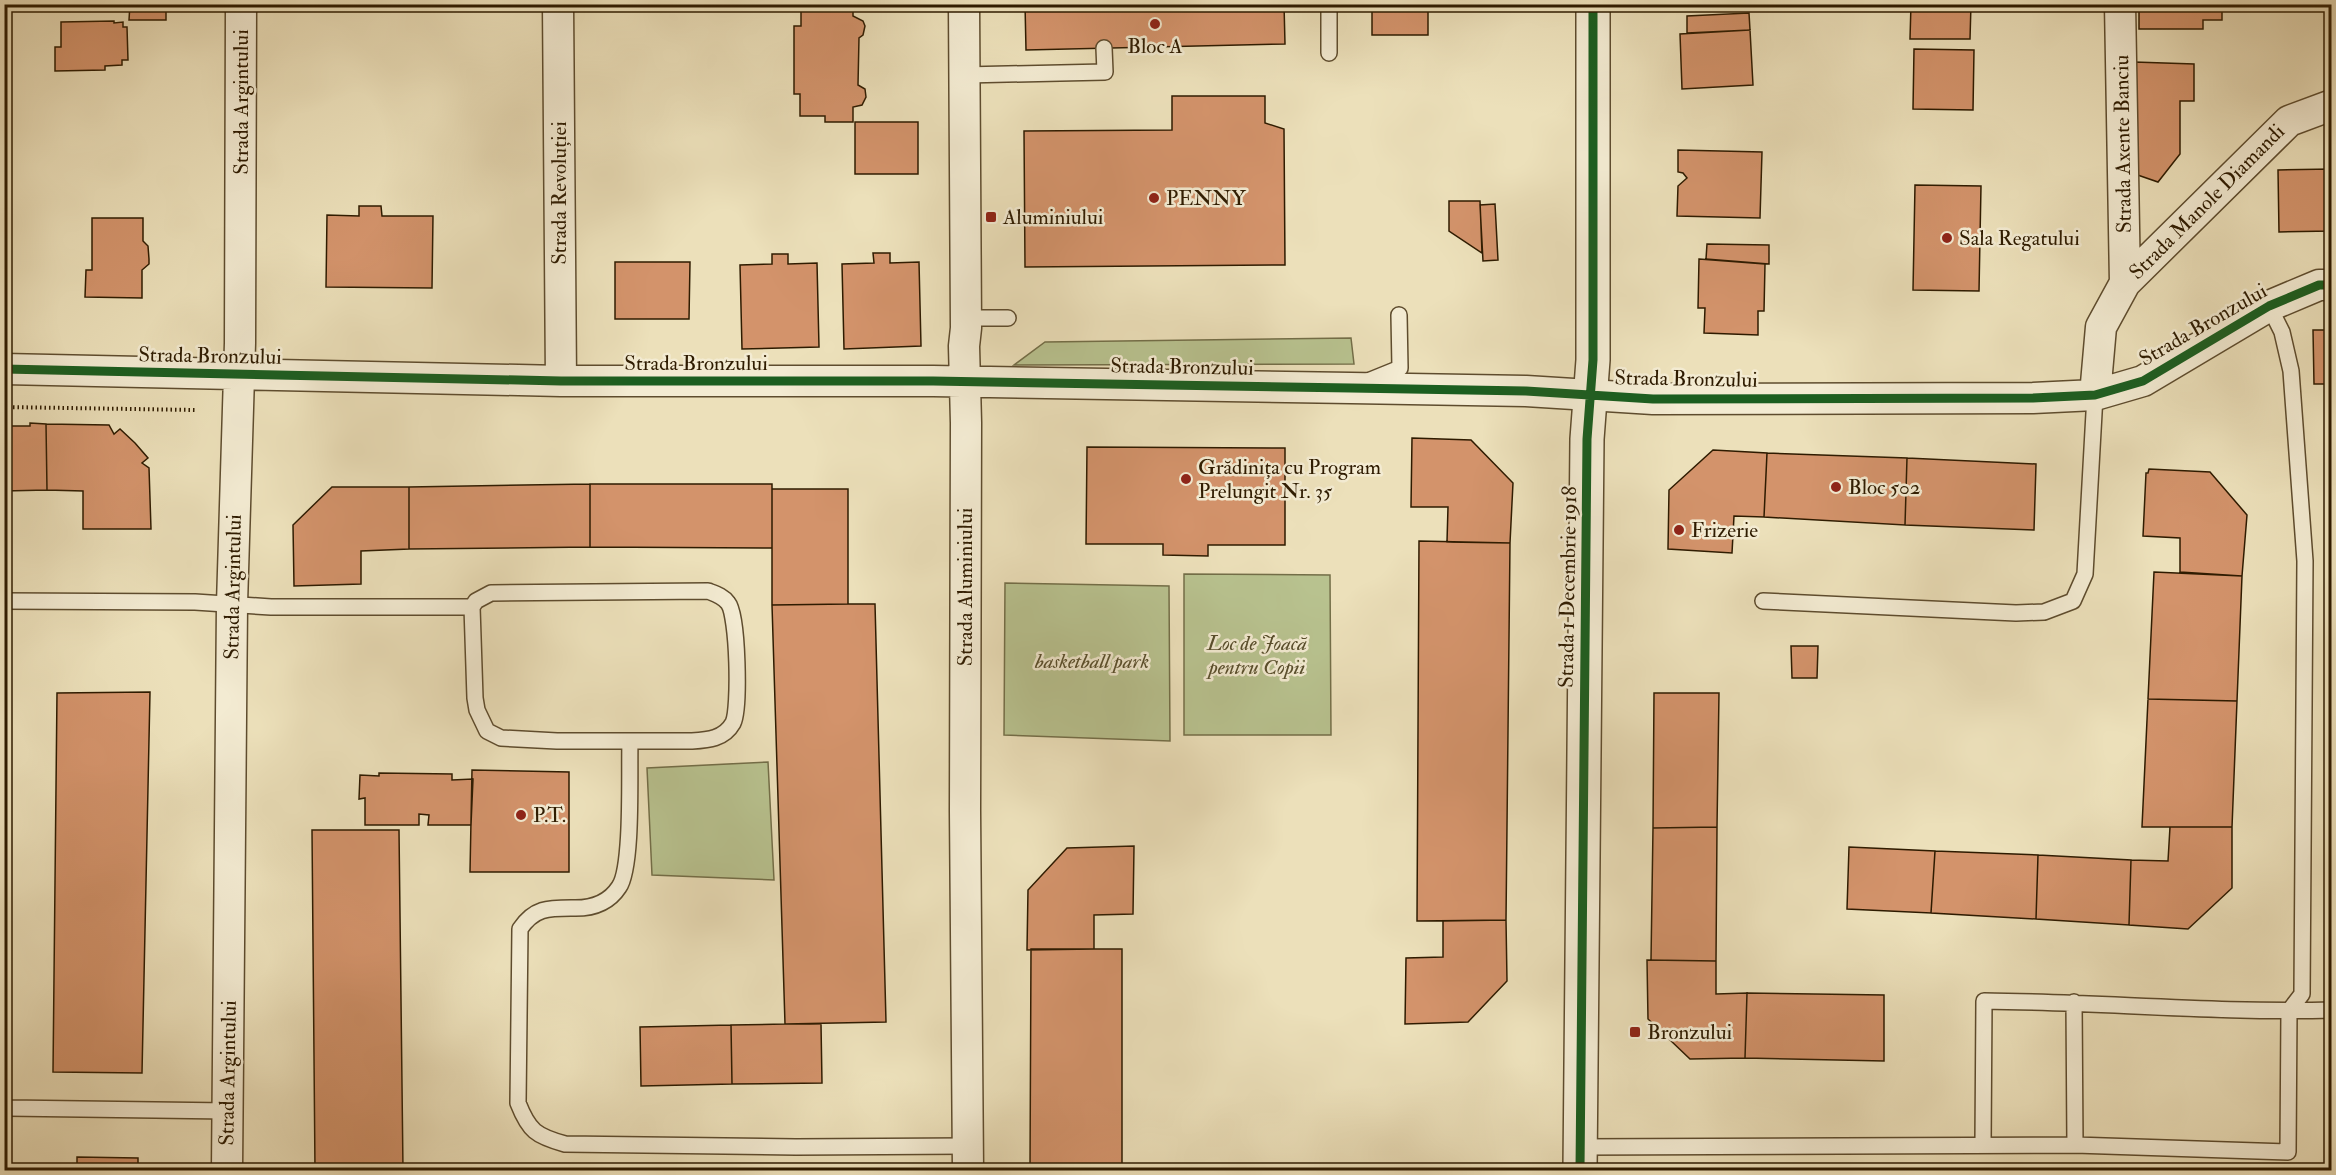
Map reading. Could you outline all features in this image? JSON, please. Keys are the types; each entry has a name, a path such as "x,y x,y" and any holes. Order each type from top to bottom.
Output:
{"street":[{"name":"Strada Argintului","path":"227,1170 232,604 239,374 241,4"},
{"name":"Strada Revoluției","path":"558,4 561,381"},
{"name":"Strada Aluminiului","path":"964,4 968,1158"},
{"name":"Strada 1 Decembrie 1918","path":"1580,1159 1587,450 1593,360 1593,4"},
{"name":"Strada Axente Banciu","path":"2120,4 2126,282"},
{"name":"Strada Manole Diamandi","path":"2095,395 2101,327 2126,282 2289,121 2331,105"},
{"name":"Strada Bronzului","path":"4,369 561,381 966,382 1351,388 1653,399 2033,398 2095,395 2143,381 2269,306 2319,285 2331,285"}],"lane":[{"path":"1329,4 1329,53"},
{"path":"965,75 1105,72 1104,48"},
{"path":"1580,1159 1983,1145 2075,1145 2288,1152 2289,1011 2302,994 2305,561 2291,371 2282,332 2269,306"},
{"path":"1351,388 1400,368 1399,315"},
{"path":"966,318 1008,318"},
{"path":"1762,601 2016,613 2044,612 2073,600 2085,574 2095,395"},
{"path":"708,591 720,596 730,604 735,622 737,702 733,722 726,732 715,739 692,741 557,741 501,738 487,731 477,711 472,607 476,601 491,593 708,591"},
{"path":"4,601 232,604 271,607 472,607"},
{"path":"630,741 627,866 621,886 609,900 595,906 578,909 548,908 528,916 520,929 518,1103 526,1124 545,1139 565,1144 795,1147 968,1158"},
{"path":"1983,1145 1984,1001 2331,1011"},
{"path":"2074,1002 2075,1145"},
{"path":"4,1106 8,1108 228,1111"}],"path":[{"path":"4,407 195,410"}],"green space":[{"path":"1351,338 1354,364 1014,365 1045,342"},
{"name":"Loc de Joacă pentru Copii","path":"1184,574 1330,575 1331,735 1184,735"},
{"name":"basketball park","path":"1005,583 1169,586 1170,741 1004,735"},
{"path":"768,762 774,880 652,875 647,768"}],"building":[{"path":"4,4 14,4 14,9 4,9"},
{"path":"130,4 166,4 166,20 129,20"},
{"path":"826,4 853,4 853,16 863,21 865,26 863,35 859,38 858,85 865,89 866,97 862,105 853,107 853,122 825,122 825,116 800,116 800,94 794,94 794,26 801,26 801,6 826,6"},
{"name":"Bloc A","path":"1025,4 1284,4 1285,44 1026,50"},
{"path":"1372,4 1428,4 1428,35 1372,35"},
{"path":"1911,4 1971,4 1970,39 1910,39"},
{"path":"2139,4 2222,4 2222,20 2203,20 2203,29 2139,29"},
{"path":"1749,13 1750,30 1687,33 1687,16"},
{"path":"114,21 114,23 123,22 123,27 127,27 128,60 122,60 122,65 105,66 105,70 55,71 55,47 61,47 61,22"},
{"path":"1750,30 1753,85 1682,89 1680,34"},
{"path":"1914,49 1974,50 1973,110 1913,109"},
{"path":"2134,62 2194,64 2194,101 2180,101 2180,154 2158,182 2126,171"},
{"name":"PENNY","path":"1172,96 1265,96 1265,123 1284,129 1285,265 1025,267 1024,131 1172,130"},
{"path":"855,122 918,122 918,174 855,174"},
{"path":"1678,150 1762,152 1760,218 1677,216 1678,186 1687,178 1683,173 1678,172"},
{"path":"2332,169 2332,231 2279,232 2278,170"},
{"name":"Sala Regatului","path":"1915,185 1981,186 1979,291 1913,290"},
{"path":"1449,201 1480,201 1482,253 1449,231"},
{"path":"1495,204 1498,260 1483,261 1480,205"},
{"path":"359,206 381,206 382,216 433,216 432,288 326,287 327,215 359,216"},
{"path":"92,218 143,218 143,241 148,246 149,264 142,270 142,298 85,297 86,270 92,270"},
{"path":"1707,244 1769,245 1769,264 1706,259"},
{"path":"873,253 890,253 890,263 919,262 921,346 844,349 842,264 874,263"},
{"path":"772,254 788,254 788,264 817,263 819,347 742,349 740,265 772,264"},
{"path":"1699,259 1765,264 1764,311 1758,311 1758,335 1704,333 1705,308 1698,308"},
{"path":"615,262 690,262 689,319 615,319"},
{"path":"2313,330 2332,330 2332,384 2314,384"},
{"path":"30,423 46,424 47,490 4,491 4,426 30,426"},
{"path":"46,424 109,425 114,434 120,429 135,443 148,458 142,463 149,468 151,529 83,529 83,491 47,490"},
{"path":"1412,438 1471,440 1513,483 1510,543 1447,542 1448,507 1411,507"},
{"name":"Grădinița cu Program Prelungit Nr. 35","path":"1087,447 1285,448 1285,545 1208,545 1208,556 1163,555 1163,544 1086,544"},
{"path":"1713,450 1767,453 1764,517 1734,516 1732,553 1668,549 1669,490"},
{"name":"Bloc 502","path":"1767,453 1907,458 1905,525 1764,517"},
{"name":"Bloc 502","path":"1907,458 2036,464 2034,530 1905,525"},
{"path":"2149,469 2210,472 2247,515 2242,576 2180,572 2180,538 2143,536 2146,473"},
{"path":"590,484 590,547 409,549 409,487"},
{"path":"590,484 772,484 772,548 590,547"},
{"path":"332,487 409,487 409,549 361,551 361,584 294,586 293,525"},
{"path":"772,489 848,489 848,604 772,605"},
{"path":"1419,541 1510,543 1506,920 1417,921"},
{"path":"2154,572 2242,576 2237,701 2148,699"},
{"path":"875,604 886,1022 785,1024 772,605"},
{"path":"1791,646 1818,646 1817,678 1792,678"},
{"path":"150,692 142,1073 53,1072 57,693"},
{"path":"1654,693 1719,693 1717,827 1653,828"},
{"path":"2148,699 2237,701 2232,827 2142,827"},
{"name":"P.T.","path":"472,770 569,772 569,872 470,872"},
{"path":"379,773 452,774 452,780 473,779 471,825 428,825 429,815 419,814 419,825 365,825 365,798 359,799 360,775 379,776"},
{"path":"1717,827 1716,961 1651,960 1653,828"},
{"path":"2170,827 2232,827 2232,888 2188,929 2129,925 2131,860 2168,861"},
{"path":"312,830 399,830 403,1170 315,1170"},
{"path":"1134,846 1133,914 1094,915 1094,949 1027,950 1028,890 1067,848"},
{"path":"1849,847 1935,851 1931,913 1847,909"},
{"path":"1935,851 2038,855 2036,919 1931,913"},
{"path":"2038,855 2131,860 2129,925 2036,919"},
{"path":"1506,920 1507,981 1468,1022 1405,1024 1406,958 1443,957 1443,921"},
{"path":"1031,949 1122,949 1122,1170 1030,1170"},
{"path":"1647,960 1716,961 1716,994 1747,993 1745,1058 1690,1059 1648,1019"},
{"path":"1747,993 1884,995 1884,1061 1745,1058"},
{"path":"821,1024 822,1083 732,1084 731,1025"},
{"path":"731,1025 732,1084 641,1086 640,1027"},
{"path":"77,1157 138,1158 138,1170 77,1170"},
{"path":"41,1168 41,1170 4,1170 4,1169"}],"cycle path":[{"path":"1580,1170 1587,439 1593,360 1593,4"},
{"path":"4,369 561,381 933,381 1526,391 1653,399 2033,398 2095,395 2143,381 2269,306 2319,285 2332,285"}],"place":[{"name":"Bloc A","path":"1155,24"},
{"name":"PENNY","path":"1154,198"},
{"name":"Aluminiului","path":"991,217"},
{"name":"Sala Regatului","path":"1947,238"},
{"name":"Grădinița cu Program Prelungit Nr. 35","path":"1186,479"},
{"name":"Bloc 502","path":"1836,487"},
{"name":"Frizerie","path":"1679,530"},
{"name":"P.T.","path":"521,815"},
{"name":"Bronzului","path":"1635,1032"}]}
